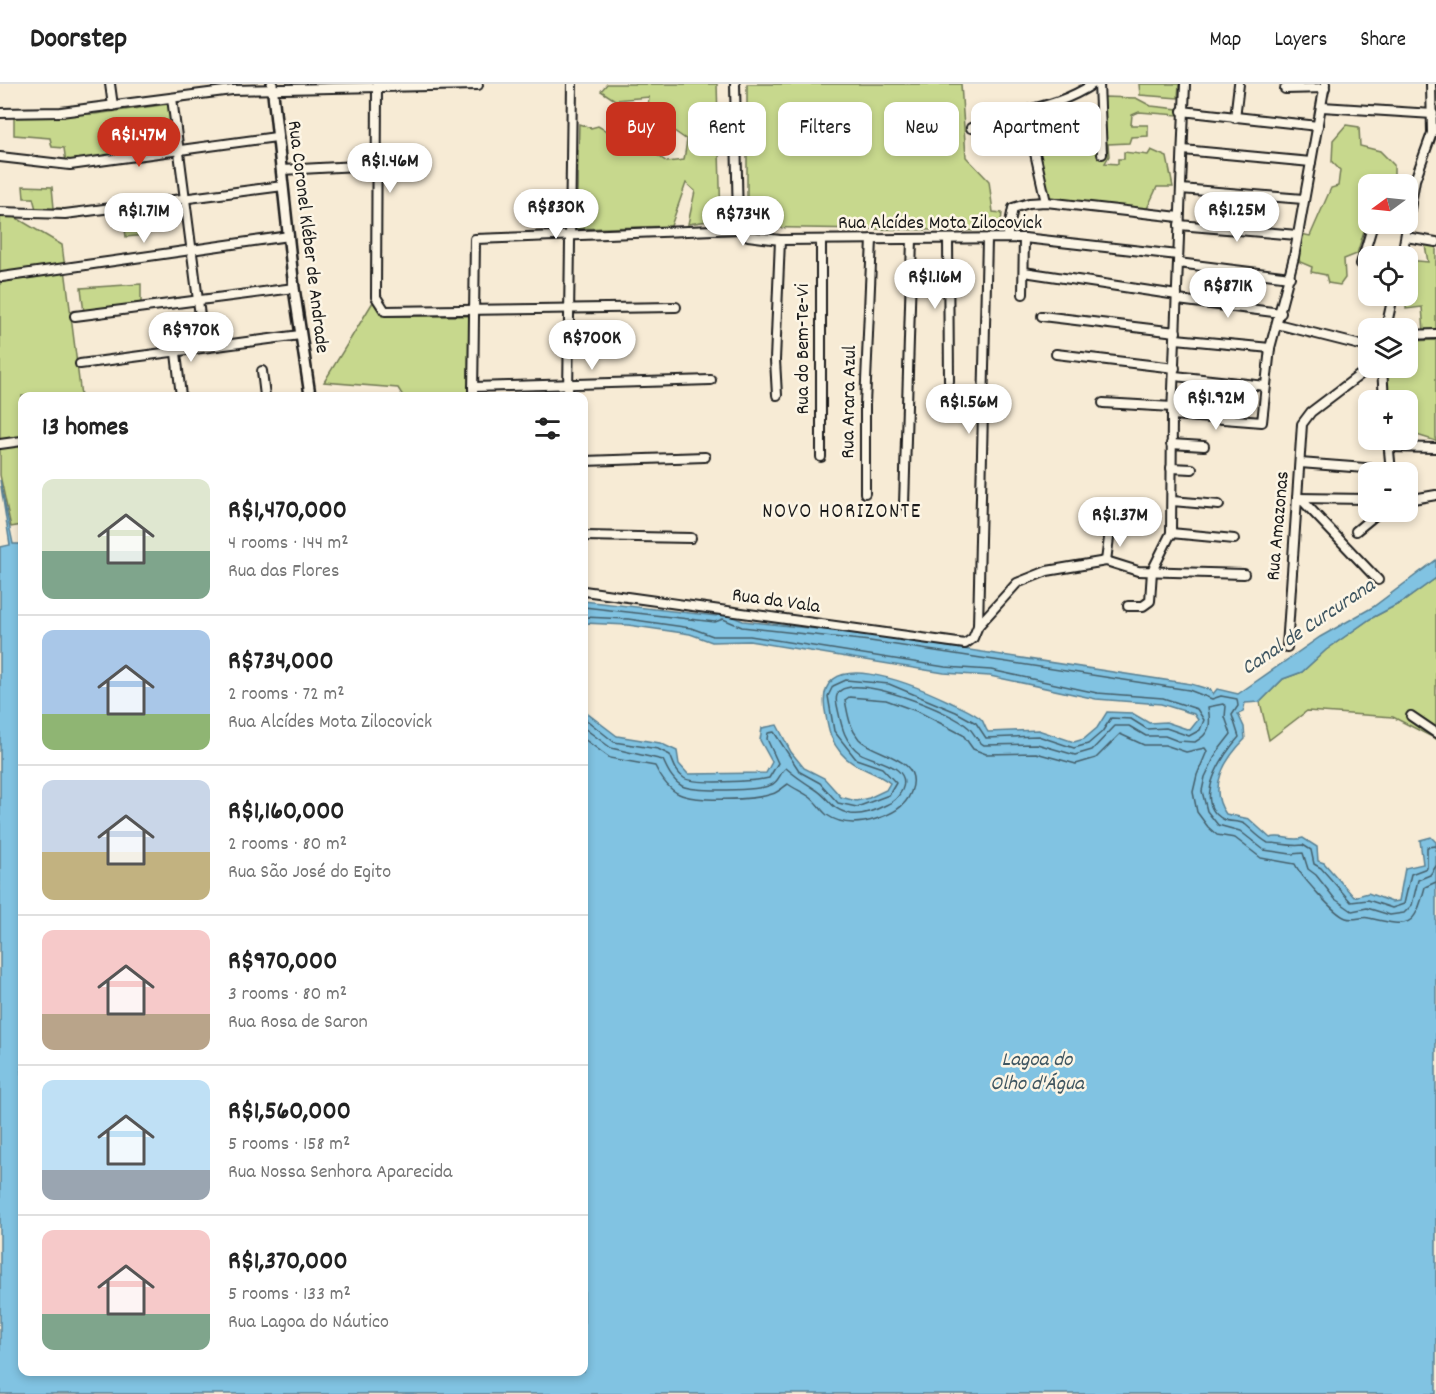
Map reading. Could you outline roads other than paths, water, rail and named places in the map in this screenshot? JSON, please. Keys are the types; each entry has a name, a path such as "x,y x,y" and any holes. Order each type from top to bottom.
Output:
{"main road":[{"name":"Rua Coronel Kléber de Andrade","path":"271,87 290,236 294,288 310,392"}],"street":[{"path":"110,84 113,106"},
{"path":"568,392 568,237 572,84"},
{"path":"473,392 475,239 741,229 738,222 735,84"},
{"path":"1061,102 1094,84"},
{"path":"1099,84 1102,154"},
{"path":"1128,606 1143,606 1150,601 1152,571 1171,533 1172,411 1183,150 1182,111 1185,84"},
{"path":"1235,118 1239,84"},
{"path":"1417,174 1432,133 1431,84"},
{"path":"0,112 47,113 271,87 478,85"},
{"path":"377,86 376,297 384,311 676,307"},
{"path":"1103,403 1262,422 1270,348 1290,277 1325,86 1285,89"},
{"path":"172,98 183,200 204,347"},
{"path":"1322,107 1433,114"},
{"path":"1182,111 1318,126"},
{"path":"0,157 70,165 276,137"},
{"path":"1183,150 1311,162"},
{"path":"1036,156 1046,202"},
{"path":"281,170 377,165"},
{"path":"0,212 55,215 283,186"},
{"path":"1181,189 1303,200"},
{"path":"1007,238 1013,208 1029,203 1046,202 1298,235"},
{"name":"Rua Alcídes Mota Zilocovick","path":"741,229 754,238 780,240 1024,238 1290,277"},
{"path":"1404,246 1406,234"},
{"path":"2,278 290,236"},
{"path":"1406,237 1436,242"},
{"path":"1023,294 1024,238"},
{"name":"Rua Arara Azul","path":"865,493 865,405 872,239"},
{"path":"904,505 912,239"},
{"path":"948,239 949,381"},
{"path":"978,626 987,239"},
{"path":"777,395 775,360 780,240"},
{"name":"Rua do Bem-Te-Vi","path":"821,240 821,457"},
{"path":"1024,272 1281,313"},
{"path":"75,316 294,288"},
{"path":"1042,316 1270,348"},
{"path":"1277,324 1358,344"},
{"path":"80,364 176,353 300,334"},
{"path":"1418,335 1436,334"},
{"path":"176,353 181,392"},
{"path":"1056,354 1265,386"},
{"path":"262,371 265,392"},
{"name":"Rua Amazonas","path":"1287,647 1301,432 1305,417 1358,376"},
{"path":"473,387 711,380"},
{"path":"0,444 18,442"},
{"path":"1171,444 1204,446"},
{"path":"1418,446 1436,448"},
{"path":"588,461 705,457"},
{"path":"1300,463 1358,468"},
{"path":"1171,468 1192,469"},
{"path":"1418,498 1436,495"},
{"path":"1298,498 1358,499"},
{"path":"1298,498 1378,580"},
{"path":"1172,501 1219,504"},
{"path":"1356,531 1367,522"},
{"path":"1106,561 1110,530"},
{"path":"1171,533 1234,539"},
{"path":"588,536 691,538"},
{"path":"978,626 1022,580 1037,577 1047,571 1106,561 1132,570 1244,574"},
{"name":"Rua da Vala","path":"588,592 965,644 973,638 978,626"},
{"path":"1411,716 1436,733"}],"water":[{"name":"Lagoa do Olho d'Água","path":"0,480 13,544 18,544 18,1376 588,1376 588,714 617,736 660,743 677,751 679,764 688,774 766,773 772,762 760,740 762,728 777,725 791,752 804,768 824,778 841,797 856,801 886,790 890,783 846,758 834,744 830,735 825,693 834,679 849,674 869,674 892,679 934,695 976,715 982,720 988,732 1038,730 1074,742 1084,739 1097,728 1107,712 1132,713 1149,723 1166,722 1190,730 1198,720 1194,714 1161,704 1096,699 990,676 944,673 749,641 712,642 690,634 628,625 588,623 588,601 716,616 720,612 743,621 871,635 1191,684 1211,690 1213,694 1217,689 1238,694 1320,637 1373,607 1436,560 1436,578 1404,601 1370,619 1326,650 1302,672 1283,679 1260,702 1245,703 1243,712 1238,714 1244,727 1245,739 1225,765 1218,784 1218,794 1226,814 1249,819 1270,838 1303,838 1317,847 1318,861 1324,863 1354,897 1368,893 1392,902 1399,901 1405,868 1423,864 1420,840 1431,837 1436,842 1436,1394 0,1394 0,547 10,545"}],"district":[{"name":"NOVO HORIZONTE","path":"842,513"}],"water label":[{"name":"Canal de Curcurana","path":"1309,628"}]}
